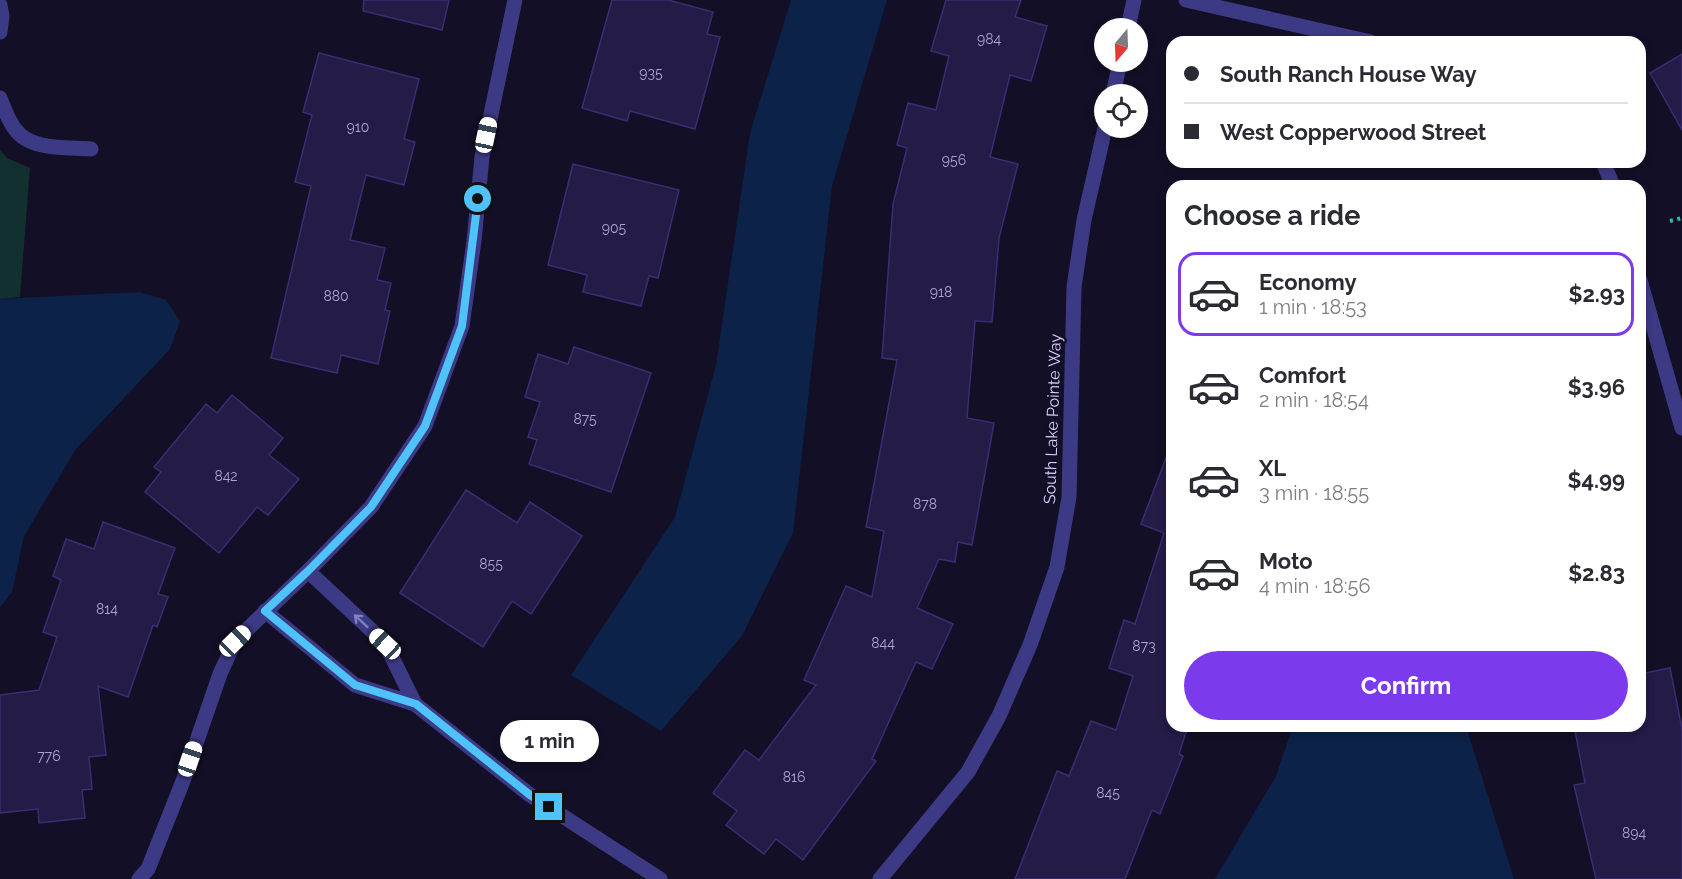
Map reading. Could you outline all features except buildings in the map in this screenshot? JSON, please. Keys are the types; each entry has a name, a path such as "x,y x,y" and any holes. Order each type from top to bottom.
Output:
{"street":[{"path":"140,879 148,869 183,781 220,674 235,641 371,507 425,426 462,326 474,241 482,157 515,0"},
{"path":"1130,18 1134,0"},
{"path":"1186,0 1345,36"},
{"path":"0,5 2,16 0,32"},
{"path":"0,98 15,130 30,141 50,146 92,149"},
{"name":"South Lake Pointe Way","path":"880,879 968,772 999,716 1030,645 1057,567 1069,496 1074,287 1084,220 1103,138"},
{"path":"1646,301 1682,428"},
{"path":"308,571 385,644 416,704"},
{"path":"265,611 355,685 416,704 530,795 660,879"}],"path":[{"path":"1670,221 1682,218"}],"green space":[{"path":"0,150 7,158 30,168 20,297 0,299"}],"water":[{"path":"791,0 887,0 832,186 793,533 742,636 661,731 571,675 675,517 716,365 750,133"},
{"path":"140,292 166,300 180,321 170,349 76,449 24,536 12,592 0,607 0,299"},
{"path":"1291,732 1468,732 1514,879 1215,879 1276,776"}],"route":[{"path":"478,199 462,326 425,426 371,507 265,611 355,685 416,704 530,795 549,807"}]}
